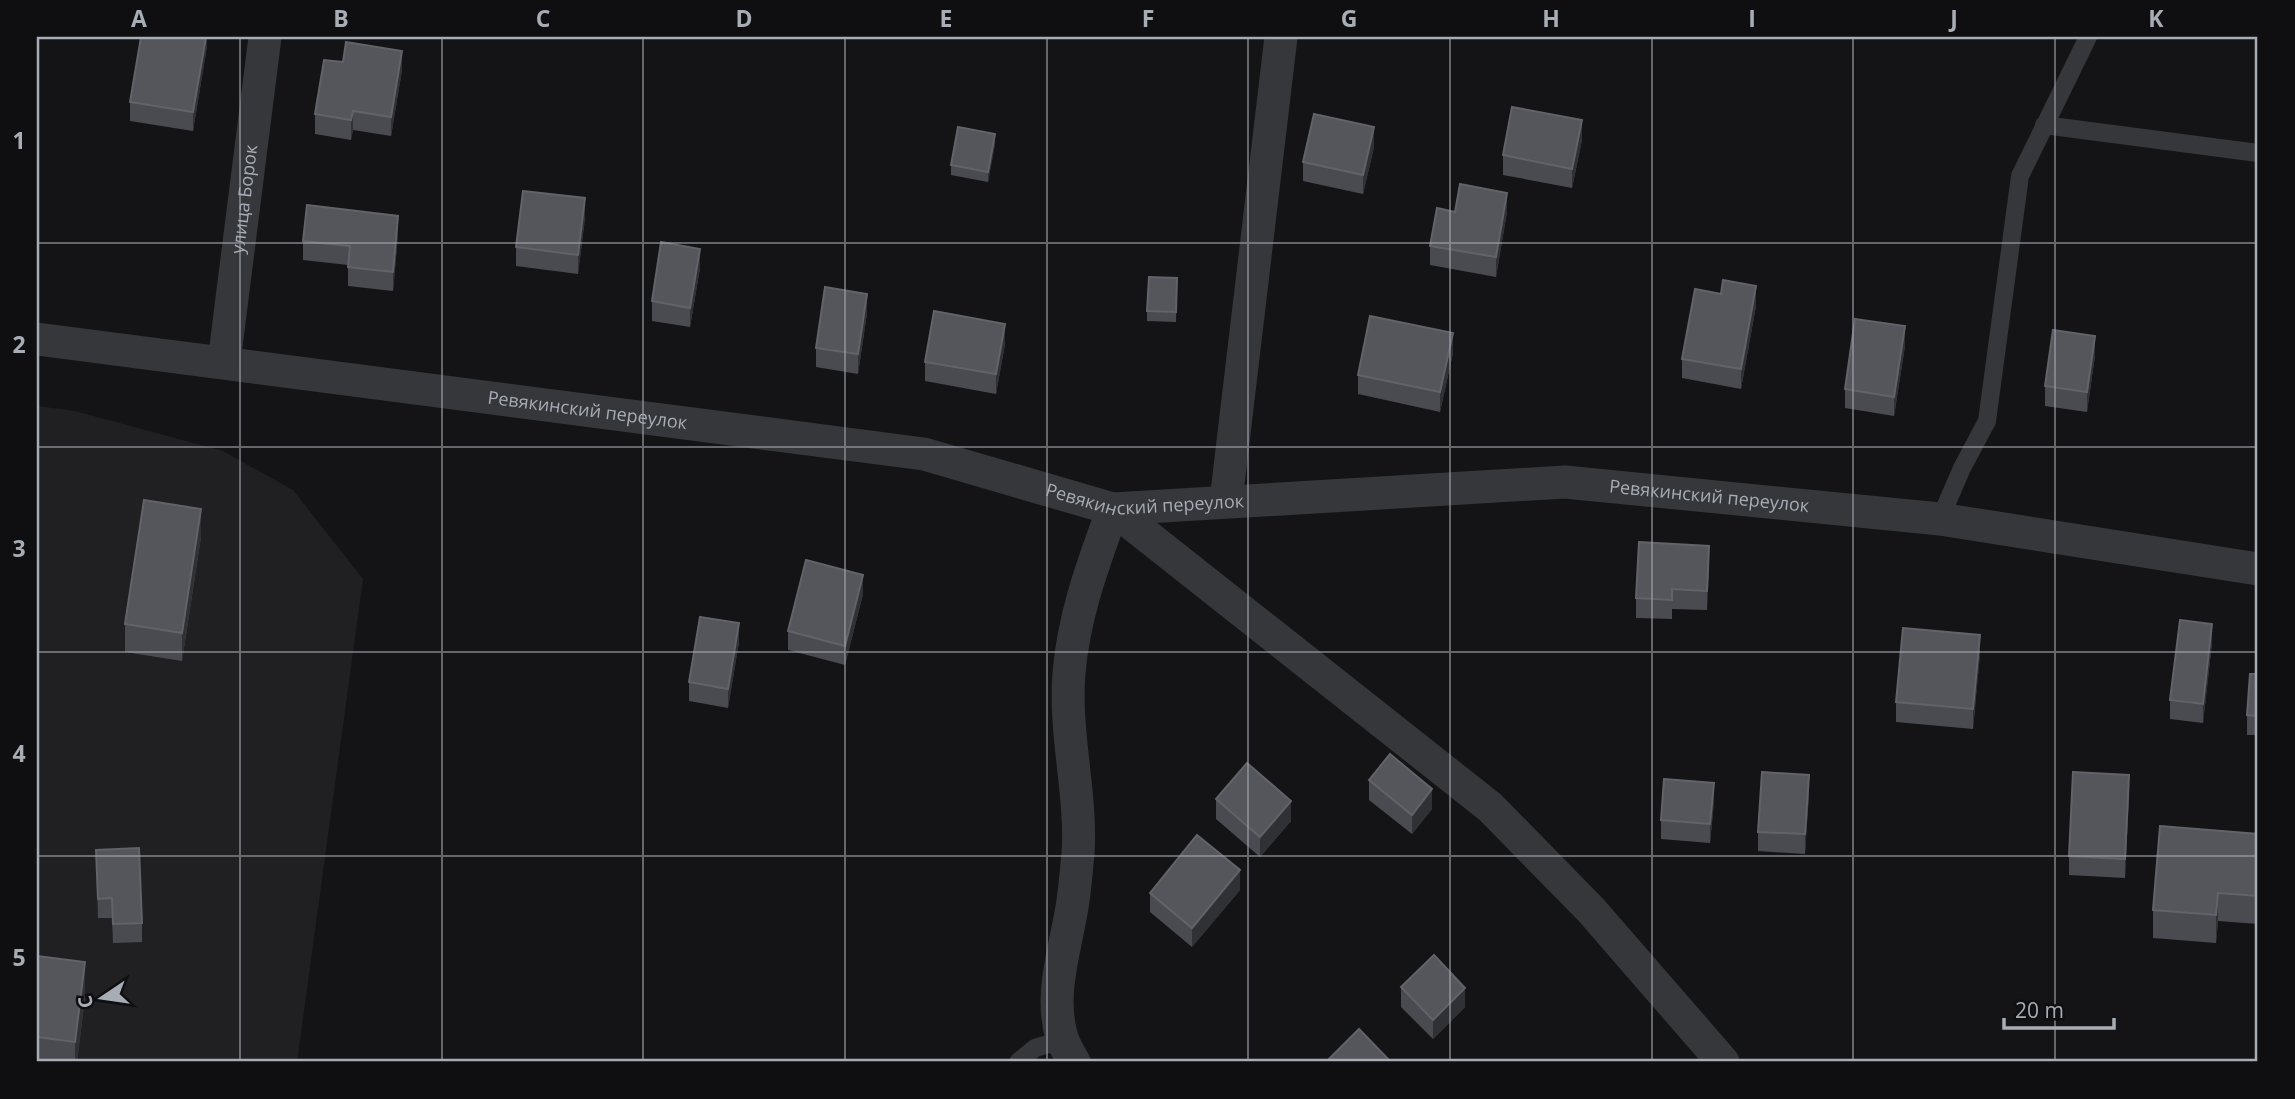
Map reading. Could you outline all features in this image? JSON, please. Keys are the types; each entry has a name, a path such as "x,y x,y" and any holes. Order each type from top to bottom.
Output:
{"street":[{"name":"улица Борок","path":"225,362 265,37"},
{"path":"1226,501 1281,37"},
{"name":"Ревякинский переулок","path":"37,339 925,453 1113,509 1565,482 1940,519 2258,569"},
{"path":"1068,1051 1056,1005 1078,852 1078,811 1070,754 1069,675 1080,602 1113,509 1490,807 1591,910 1723,1062"}],"lane":[{"path":"1940,519 1962,468 1987,421 2020,176 2088,37"},
{"path":"2044,125 2258,153"},
{"path":"1018,1062 1035,1048 1068,1051"}],"shaded area":[{"path":"37,406 75,411 223,451 293,490 363,579 297,1062 37,1062"}],"building":[{"path":"141,37 206,37 193,112 130,102"},
{"path":"346,42 402,51 391,117 353,111 351,120 315,114 324,60 343,62"},
{"path":"1512,107 1582,120 1572,169 1503,155"},
{"path":"1314,114 1374,127 1363,175 1303,162"},
{"path":"958,127 995,134 988,172 951,165"},
{"path":"1460,184 1507,193 1496,257 1430,246 1437,208 1455,212"},
{"path":"523,191 585,198 578,255 516,247"},
{"path":"307,205 398,216 393,272 348,267 350,246 303,241"},
{"path":"661,242 700,249 690,308 652,301"},
{"path":"1149,277 1177,278 1176,312 1147,311"},
{"path":"1723,280 1756,286 1741,369 1682,359 1695,289 1721,294"},
{"path":"825,287 867,294 858,354 816,348"},
{"path":"934,311 1005,324 996,374 925,362"},
{"path":"1370,316 1453,333 1440,392 1358,375"},
{"path":"1855,319 1905,326 1894,397 1845,389"},
{"path":"2053,330 2095,336 2087,392 2045,386"},
{"path":"144,500 201,509 182,633 125,624"},
{"path":"1639,542 1709,546 1707,591 1672,589 1672,600 1636,598"},
{"path":"806,560 863,575 845,646 788,631"},
{"path":"700,617 739,623 728,689 689,682"},
{"path":"2180,620 2212,624 2203,704 2170,700"},
{"path":"1903,628 1980,635 1973,709 1896,702"},
{"path":"2250,674 2258,674 2258,716 2247,715"},
{"path":"1390,754 1432,789 1412,815 1369,780"},
{"path":"1247,763 1291,801 1260,837 1216,799"},
{"path":"1762,772 1809,775 1805,834 1758,832"},
{"path":"2073,772 2129,775 2125,859 2069,856"},
{"path":"1664,779 1714,783 1710,824 1661,820"},
{"path":"2160,826 2258,834 2258,896 2218,893 2216,915 2153,910"},
{"path":"1197,835 1240,870 1192,928 1150,893"},
{"path":"139,848 142,923 113,924 112,898 98,899 96,850"},
{"path":"1434,955 1465,988 1433,1020 1401,987"},
{"path":"37,956 85,962 75,1042 37,1037"},
{"path":"1359,1029 1391,1062 1333,1062 1329,1059"}]}
